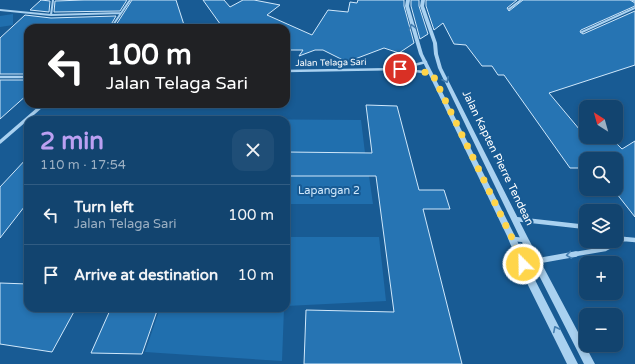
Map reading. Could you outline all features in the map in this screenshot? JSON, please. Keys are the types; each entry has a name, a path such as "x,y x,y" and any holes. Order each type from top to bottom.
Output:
{"street":[{"path":"51,15 53,0"},
{"path":"114,24 130,0"},
{"name":"Jalan Kapten Pierre Tendean","path":"408,0 406,6 417,45 512,239 528,276 573,364"},
{"name":"Jalan Kapten Pierre Tendean","path":"423,0 422,6 435,43 440,68 525,240 537,260 590,364"},
{"path":"509,9 521,0"},
{"path":"582,32 635,8"},
{"path":"0,10 51,15 121,13"},
{"name":"Jalan Telaga Sari","path":"400,69 426,62"},
{"name":"Jalan Telaga Sari","path":"290,71 400,69 432,73"},
{"path":"0,77 24,77"},
{"path":"30,116 39,108"},
{"path":"0,142 24,121"},
{"path":"515,219 579,227"},
{"path":"512,239 525,240"},
{"path":"537,260 605,249 624,239 635,240"}],"green space":[{"path":"13,14 13,25 0,27 0,16"},
{"path":"290,119 361,120 365,153 290,152"},
{"name":"Lapangan 2","path":"290,176 369,176 373,204 290,204"},
{"path":"290,237 379,237 386,301 290,306"},
{"path":"159,312 284,312 282,361 145,352"}],"building":[{"path":"41,0 50,1 49,12 30,10"},
{"path":"127,0 120,11 54,12 55,1"},
{"path":"132,0 176,0 184,24 117,24"},
{"path":"203,0 224,0 230,7 243,0 254,0 280,5 267,15 287,24 220,24"},
{"path":"358,0 404,0 404,6 414,43 399,53 384,48 347,62 323,50 315,50 299,56 303,50 290,50 290,25 312,35 328,10 348,12 350,2 357,3"},
{"path":"411,0 419,0 419,6 428,34 420,39 411,6"},
{"path":"426,0 517,0 507,8 509,11 523,0 630,0 635,3 635,6 581,30 580,32 583,34 635,11 635,65 549,93 579,129 579,144 617,144 622,149 635,141 635,217 618,196 623,196 623,152 579,152 579,168 570,168 504,75 498,75 492,66 482,66 466,45 454,44 443,23 434,30 426,6"},
{"path":"25,15 51,18 116,16 111,24 24,24 24,74 0,74 0,38"},
{"path":"0,80 24,80 24,98 0,119"},
{"path":"366,105 397,106 419,190 444,190 450,209 423,209 462,364 304,364 306,310 394,312 376,176 290,176 290,152 372,153"},
{"path":"24,161 24,207 0,238 0,187"},
{"path":"0,283 24,284 24,312 74,312 52,352 0,344"},
{"path":"109,312 157,312 142,354 91,353"}],"route":[{"path":"400,69 432,73 511,236 523,264"}]}
